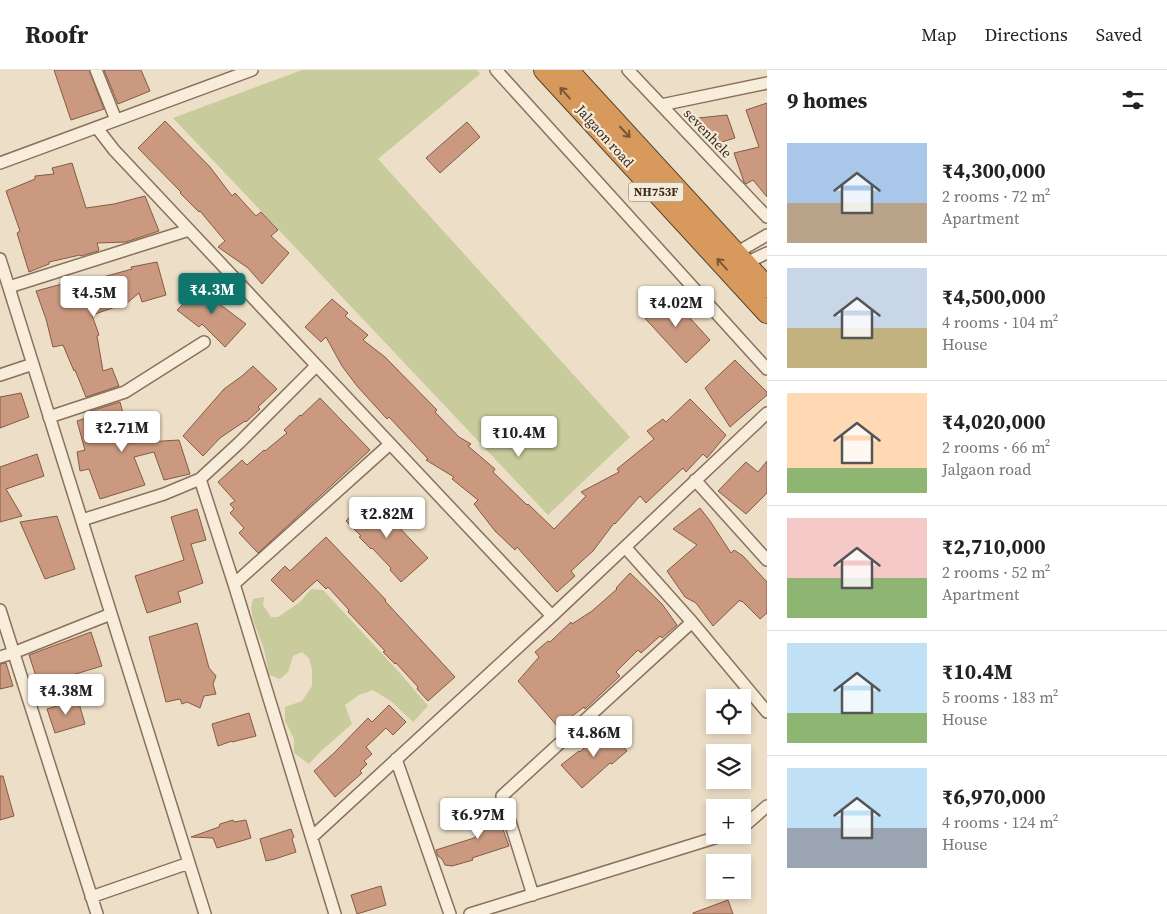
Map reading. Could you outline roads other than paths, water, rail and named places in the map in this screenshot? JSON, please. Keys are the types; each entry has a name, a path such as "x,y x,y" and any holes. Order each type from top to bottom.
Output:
{"highway":[{"name":"Jalgaon road","path":"544,70 767,313"},
{"name":"Jalgaon road","path":"568,70 767,287"}],"street":[{"path":"96,70 116,120"},
{"path":"0,164 252,70"},
{"path":"496,70 767,369"},
{"name":"sevenhele","path":"628,70 767,217"},
{"path":"661,105 767,83"},
{"path":"97,128 114,150 552,616"},
{"path":"9,287 190,230"},
{"path":"741,258 767,236"},
{"path":"741,258 767,253"},
{"path":"0,259 205,914"},
{"path":"50,417 125,392 204,342"},
{"path":"0,375 33,364"},
{"path":"82,520 164,494 200,479 316,366"},
{"path":"312,837 552,616 767,413"},
{"path":"234,584 390,444"},
{"path":"200,479 335,914"},
{"path":"696,480 767,560"},
{"path":"625,547 692,622 767,712"},
{"path":"0,610 97,914"},
{"path":"0,657 111,614"},
{"path":"533,895 502,796 692,622"},
{"path":"396,760 450,914"},
{"path":"751,820 767,806"},
{"path":"470,914 706,841"},
{"path":"91,897 189,864"}]}
